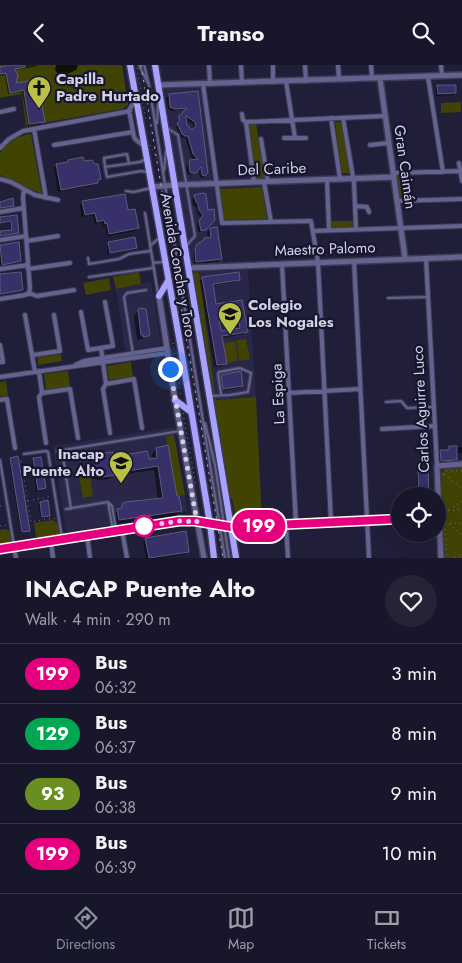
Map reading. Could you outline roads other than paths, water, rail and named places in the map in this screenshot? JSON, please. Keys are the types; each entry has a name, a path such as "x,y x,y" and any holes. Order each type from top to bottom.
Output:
{"main road":[{"name":"Avenida Concha y Toro","path":"130,65 191,412 214,558"},
{"name":"Avenida Concha y Toro","path":"155,65 186,247 225,526 236,558"},
{"path":"159,296 168,281"},
{"path":"175,400 191,412"}],"street":[{"path":"210,65 210,84"},
{"path":"241,65 242,83"},
{"path":"273,65 274,82"},
{"path":"305,65 306,81"},
{"path":"338,65 338,79"},
{"path":"371,65 372,78"},
{"path":"441,65 442,76"},
{"path":"159,85 462,75"},
{"path":"428,77 443,172"},
{"name":"Gran Caimán","path":"380,78 405,258"},
{"path":"286,81 295,138"},
{"path":"203,84 222,223 311,221 318,262 331,522"},
{"path":"136,99 130,107 133,132 135,139 144,146"},
{"path":"0,111 14,109"},
{"path":"1,146 18,133 130,111"},
{"path":"242,114 246,122 254,182"},
{"path":"246,122 385,116"},
{"path":"331,118 340,179"},
{"path":"343,118 353,179 356,229"},
{"path":"34,129 46,198"},
{"path":"54,145 133,132"},
{"path":"284,139 306,138"},
{"path":"261,139 271,222"},
{"path":"370,145 389,143"},
{"path":"460,163 462,181"},
{"path":"393,175 461,171"},
{"name":"Del Caribe","path":"151,187 353,179 393,175"},
{"path":"0,179 12,182 35,195 58,199"},
{"path":"327,179 329,230"},
{"path":"24,189 29,293"},
{"path":"397,201 462,199"},
{"path":"355,207 367,207 369,211"},
{"path":"0,212 24,208"},
{"path":"313,231 462,226"},
{"path":"0,240 58,236"},
{"name":"Maestro Palomo","path":"188,268 462,257"},
{"name":"Carlos Aguirre Luco","path":"426,258 436,466 439,487"},
{"path":"354,261 369,558"},
{"path":"0,269 70,263"},
{"name":"La Espiga","path":"282,263 296,524"},
{"path":"0,299 29,293 37,296 74,290"},
{"name":"Avenida Concha y Toro","path":"159,296 180,431 204,558"},
{"path":"81,312 88,350 113,346 105,302"},
{"path":"25,315 31,351 42,393 39,397 46,443"},
{"path":"33,355 60,351 54,315"},
{"path":"0,345 1,362"},
{"path":"101,348 106,384 103,389 110,433"},
{"path":"103,361 133,354 167,351"},
{"path":"0,377 167,351"},
{"path":"106,384 134,379 142,428"},
{"path":"42,393 70,389 78,438"},
{"path":"289,393 360,389"},
{"path":"0,400 7,399 15,448"},
{"path":"382,429 434,426"},
{"path":"436,466 462,464"},
{"path":"0,549 179,521 225,526 391,520"},
{"path":"286,525 288,558"},
{"path":"117,531 127,558"},
{"path":"87,535 90,558"},
{"path":"50,541 53,558"},
{"name":"Carlos Aguirre Luco","path":"441,542 441,558"},
{"path":"14,547 16,558"}],"lane":[{"path":"139,65 149,85"},
{"path":"144,65 149,85 202,409 225,526 225,558"},
{"path":"156,127 160,93"},
{"path":"165,127 178,135 195,236 186,247"},
{"path":"164,176 168,142"},
{"path":"129,164 127,154 104,158 107,177 141,171 149,174"},
{"path":"106,167 141,162 146,158"},
{"path":"126,191 143,190 151,187"},
{"path":"145,213 159,296"},
{"path":"150,246 160,236"},
{"path":"88,258 89,264 118,259 129,254 151,251"},
{"path":"153,263 164,261"},
{"path":"89,277 154,268"},
{"path":"133,354 124,297 127,293 146,289"},
{"path":"388,297 428,297"},
{"path":"208,396 230,395 248,392 251,373 240,368 219,372 221,395"},
{"path":"386,402 401,401 407,408 434,407"},
{"path":"202,409 213,459 230,558"},
{"path":"57,451 180,431"},
{"path":"62,450 71,509"},
{"path":"24,454 48,452 62,539"},
{"path":"0,460 14,547"},
{"path":"66,509 108,503 117,531"}],"railway":[{"path":"141,65 223,558"}],"place":[{"name":"Capilla Padre Hurtado","path":"39,109"},
{"name":"Colegio Los Nogales","path":"230,335"},
{"name":"Inacap Puente Alto","path":"121,484"}]}
